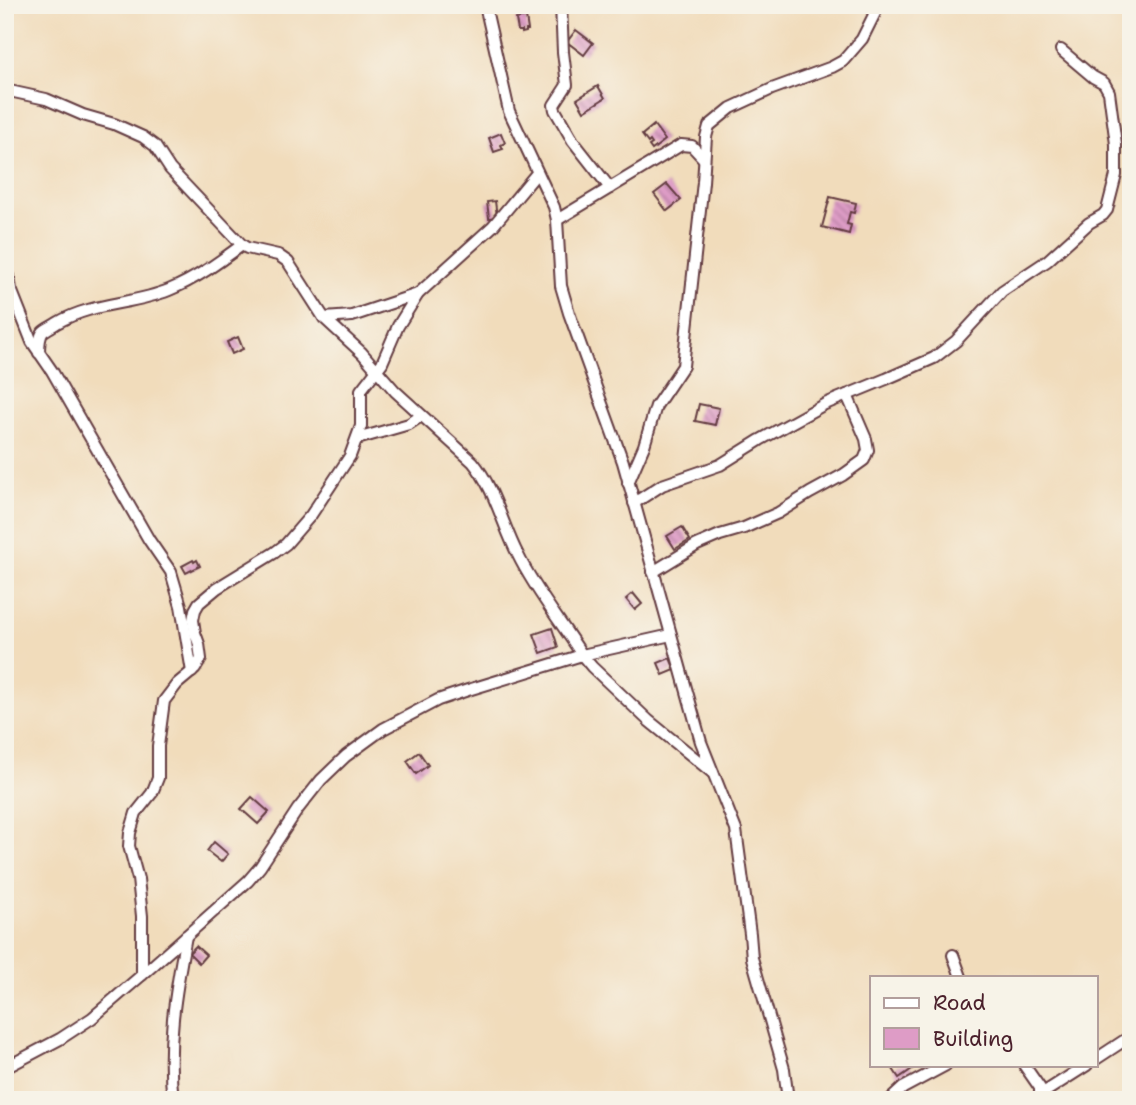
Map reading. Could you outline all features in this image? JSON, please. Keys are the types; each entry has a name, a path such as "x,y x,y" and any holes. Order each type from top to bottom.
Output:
{"street":[{"path":"485,5 509,111 554,207 561,286 623,462 701,742 738,837 752,958 784,1069 788,1100"},
{"path":"561,5 567,85 554,104 555,110 573,141 610,188"},
{"path":"628,483 644,446 656,405 683,366 707,130 731,108 843,61 862,39 879,5"},
{"path":"634,503 662,485 720,465 825,404 934,358 946,350 1002,290 1047,261 1084,226 1108,210 1114,188 1117,158 1109,92 1104,83 1061,50"},
{"path":"5,90 46,99 144,137 155,146 170,169 242,245 284,258 324,318 482,474 518,556 582,655 649,720 713,773"},
{"path":"557,220 681,145 692,146 704,159"},
{"path":"142,975 142,916 138,879 129,846 130,833 136,813 152,793 158,778 158,746 164,701 201,659 193,620 195,610 217,587 286,544 311,515 350,456 357,439 361,418 361,390 386,354 398,326 418,294 494,226 537,173"},
{"path":"39,353 43,332 69,316 87,309 168,290 204,273 242,245"},
{"path":"5,255 15,302 32,342 52,371 149,540 171,572 181,606 192,672"},
{"path":"324,318 352,316 418,294"},
{"path":"653,572 697,545 778,513 864,460 868,450 866,439 847,395"},
{"path":"357,439 409,424 421,416"},
{"path":"5,1068 60,1039 92,1018 187,936 254,874 321,780 363,742 438,700 582,655 671,635"},
{"path":"173,1100 173,1018 187,936"},
{"path":"953,955 961,976"},
{"path":"1098,1058 1131,1036"},
{"path":"890,1100 903,1088 944,1066"},
{"path":"1025,1066 1040,1088 1040,1097"},
{"path":"1040,1097 1086,1066"}],"building":[{"path":"526,17 528,30 522,33 518,31 516,19"},
{"path":"576,30 593,43 584,55 567,42"},
{"path":"598,86 605,98 584,111 577,99"},
{"path":"654,125 665,140 652,150 650,141 648,143 642,135"},
{"path":"501,133 505,143 501,145 503,149 494,152 489,138"},
{"path":"667,184 681,200 667,211 654,194"},
{"path":"830,197 856,203 854,213 850,212 847,224 851,225 849,234 822,227"},
{"path":"495,201 497,217 489,218 487,202"},
{"path":"238,337 243,349 232,354 227,342"},
{"path":"699,404 719,408 715,425 695,421"},
{"path":"682,527 690,540 675,549 667,536"},
{"path":"197,560 200,566 186,573 182,566"},
{"path":"633,593 642,604 635,610 626,599"},
{"path":"552,628 558,647 541,653 534,634"},
{"path":"670,658 675,670 663,675 658,663"},
{"path":"419,752 428,765 416,774 407,761"},
{"path":"252,797 269,812 258,824 241,809"},
{"path":"214,842 228,854 221,862 207,851"},
{"path":"196,946 206,955 199,963 189,953"},
{"path":"897,1066 910,1066 912,1069 899,1078 893,1069"}]}
